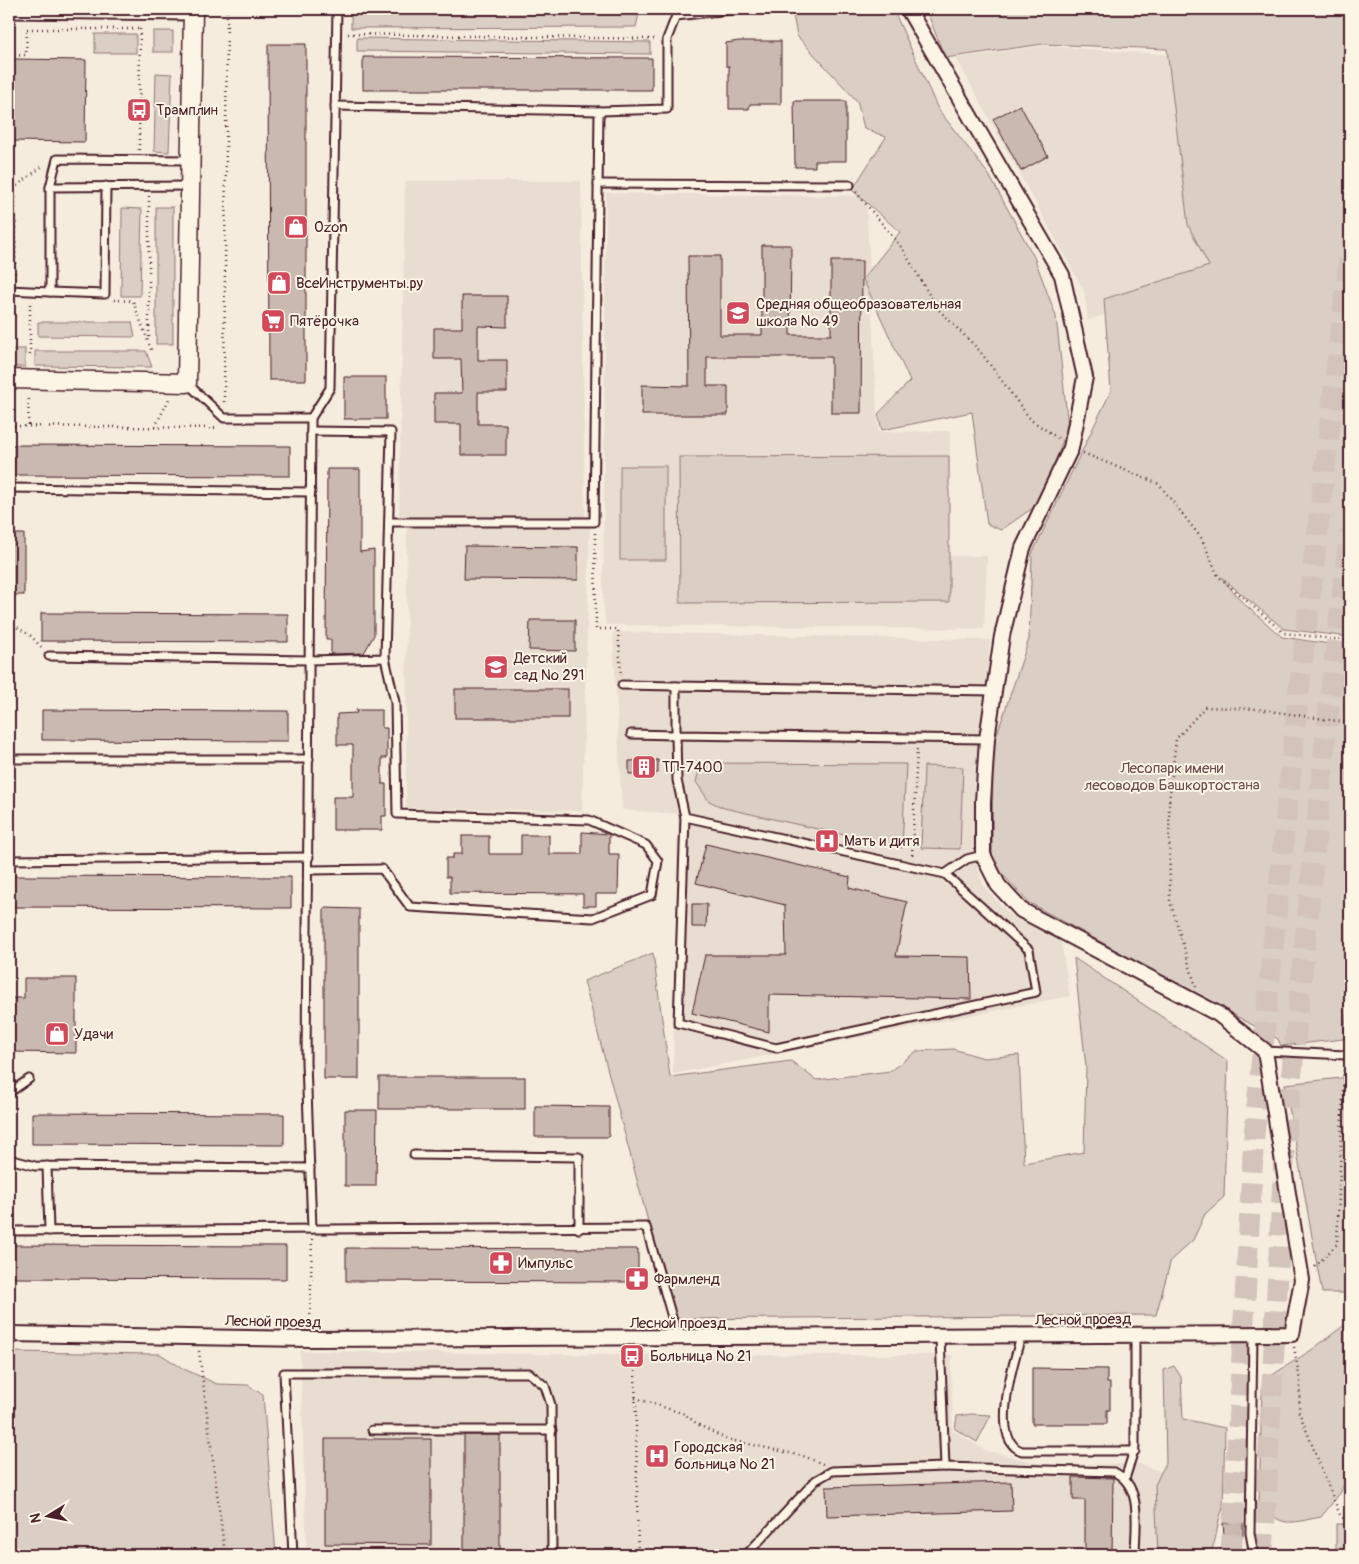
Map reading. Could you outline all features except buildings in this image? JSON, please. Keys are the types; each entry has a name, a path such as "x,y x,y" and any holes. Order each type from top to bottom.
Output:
{"street":[{"path":"908,9 1062,275 1085,377 1071,448 1023,548 1002,636 988,739 983,802 983,855 998,885 1021,910 1218,1014 1265,1051 1302,1280 1292,1334"},
{"path":"9,379 187,383 193,12"},
{"name":"Лесной проезд","path":"9,1334 309,1340 1292,1334"}],"lane":[{"path":"312,1230 306,1062 309,870 311,418 330,388 338,9"},
{"path":"335,106 599,111 667,109 666,39 676,12 739,9"},
{"path":"9,14 193,12"},
{"path":"389,522 594,522 599,111"},
{"path":"50,292 50,187 57,159 191,160"},
{"path":"598,184 850,185"},
{"path":"9,290 104,294 106,186"},
{"path":"50,187 190,186"},
{"path":"187,383 224,418 311,418"},
{"path":"309,870 382,869 410,908 594,918 652,895 658,861 646,845 589,820 397,814 396,702 385,658 391,432 311,431"},
{"path":"9,488 311,492"},
{"path":"49,656 310,660 385,658"},
{"path":"622,685 994,691"},
{"path":"676,686 677,780 685,817 678,1023 776,1048 1036,992 1029,950 945,874 685,817"},
{"path":"631,734 988,739"},
{"path":"9,759 309,759"},
{"path":"945,874 967,859 983,855"},
{"path":"9,860 309,857"},
{"path":"1265,1051 1344,1055"},
{"path":"9,1093 29,1080"},
{"path":"414,1155 579,1156 579,1229"},
{"path":"9,1160 34,1166 310,1168"},
{"path":"47,1166 48,1231"},
{"path":"9,1231 646,1228 678,1339"},
{"path":"1253,1335 1250,1533 1254,1555"},
{"path":"1125,1478 1134,1451 1135,1336"},
{"path":"940,1337 945,1467"},
{"path":"1021,1337 1007,1389 1007,1434 1013,1446 1022,1451 1134,1451"},
{"path":"293,1555 284,1373 529,1373 545,1386 552,1406 552,1555"},
{"path":"372,1430 552,1430"},
{"path":"746,1555 816,1480 832,1471 945,1467 1114,1472 1125,1478 1133,1490 1135,1500 1136,1555"}],"path":[{"path":"9,426 224,428 227,9"},
{"path":"9,56 26,55 27,14"},
{"path":"27,29 140,29 139,154"},
{"path":"337,34 666,39"},
{"path":"9,281 15,281 16,195 9,192 45,164"},
{"path":"149,186 149,344"},
{"path":"30,297 30,355"},
{"path":"117,300 133,301 152,352"},
{"path":"28,426 29,392"},
{"path":"155,427 170,399"},
{"path":"594,522 596,629 618,629 622,685"},
{"path":"9,622 31,636 49,656"},
{"path":"1201,1005 1170,901 1169,802 1176,739 1205,708 1258,709 1350,723"},
{"path":"911,866 917,738"},
{"path":"1302,1280 1338,1244 1344,1055 1350,1015"},
{"path":"309,1340 312,1230"},
{"path":"1292,1334 1300,1381 1300,1412 1340,1515 1350,1525"},
{"path":"197,1337 225,1555"},
{"path":"635,1366 638,1555"},
{"path":"636,1398 685,1414 697,1424 726,1439 803,1456 822,1464 832,1471"}],"shaded area":[{"path":"1042,46 1176,55 1210,283 1088,320 1084,291 956,58"},
{"path":"405,181 581,181 585,520 399,516"},
{"name":"Средняя общеобразовательная школа № 49","path":"606,193 866,196 878,432 950,431 949,556 987,556 984,629 606,625 603,601"},
{"name":"Детский сад № 291","path":"407,525 590,526 582,811 406,808"},
{"name":"Мать и дитя","path":"613,632 990,640 975,855 983,886 1009,914 1061,942 1070,996 673,1074 678,814 622,810"},
{"name":"Городская больница № 21","path":"300,1351 635,1355 953,1355 951,1368 953,1431 985,1450 1045,1465 1139,1464 1173,1476 1176,1555 307,1555"}],"green space":[{"path":"351,9 640,9 636,27 351,28"},
{"path":"792,9 893,9 938,109 989,175 1034,257 1056,316 1068,426 1040,503 1001,530 987,524 972,412 882,430 878,414 910,381 863,279 900,232 852,190 886,137 864,128 857,101 797,36"},
{"name":"Лесопарк имени лесоводов Башкортостана","path":"926,9 1350,9 1350,637 1284,629 1221,577 1242,602 1282,637 1350,647 1350,1004 1346,1015 1344,1039 1281,1046 1278,1039 1028,902 992,863 993,746 1029,639 1032,554 1111,391 1104,299 1209,266 1188,225 1167,49 1043,44 945,58"},
{"path":"153,31 173,31 173,52 153,52"},
{"path":"95,34 136,34 136,53 95,53"},
{"path":"357,38 650,42 650,54 357,51"},
{"path":"156,73 172,74 169,152 154,151"},
{"path":"156,207 173,207 173,344 156,344"},
{"path":"122,208 142,209 140,296 121,296"},
{"path":"38,322 132,322 135,337 38,336"},
{"path":"9,349 25,349 25,367 9,367"},
{"path":"35,351 146,351 152,367 35,366"},
{"path":"949,456 949,602 680,603 679,457"},
{"path":"620,466 666,466 666,560 620,560"},
{"path":"701,763 906,764 902,848 724,808 709,801 696,782"},
{"path":"924,766 963,767 960,849 921,848"},
{"path":"653,953 670,1077 791,1061 816,1080 890,1071 917,1051 953,1049 984,1058 1019,1055 1024,1163 1084,1152 1086,1067 1074,958 1228,1061 1224,1197 1205,1214 1193,1240 1171,1260 1156,1315 674,1319 584,981"},
{"path":"1350,1077 1350,1293 1322,1293 1285,1084"},
{"path":"1346,1324 1347,1475 1341,1492 1321,1517 1286,1522 1274,1517 1259,1502 1262,1390 1266,1379 1310,1351"},
{"path":"9,1352 160,1354 184,1369 217,1384 248,1385 263,1395 276,1555 9,1555"},
{"path":"1174,1366 1181,1377 1183,1419 1225,1428 1223,1508 1214,1544 1209,1555 1158,1555 1155,1485 1166,1462 1164,1370"},
{"path":"971,1414 991,1415 977,1442 955,1429 957,1416"},
{"path":"1336,1524 1350,1524 1350,1555 1336,1555"}],"tunnel":[{"path":"1231,1555 1254,1136 1297,707 1350,252"},
{"path":"1263,1555 1285,1140 1328,715 1350,531"}],"place":[{"name":"Трамплин","path":"139,110"},
{"name":"Ozon","path":"296,227"},
{"name":"ВсеИнструменты.ру","path":"279,283"},
{"name":"Средняя общеобразовательная школа № 49","path":"738,313"},
{"name":"Пятёрочка","path":"273,321"},
{"name":"Детский сад № 291","path":"496,667"},
{"name":"ТП-7400","path":"644,767"},
{"name":"Мать и дитя","path":"827,841"},
{"name":"Удачи","path":"57,1034"},
{"name":"Импульс","path":"501,1263"},
{"name":"Фармленд","path":"637,1279"},
{"name":"Больница № 21","path":"632,1356"},
{"name":"Городская больница № 21","path":"657,1456"}]}
